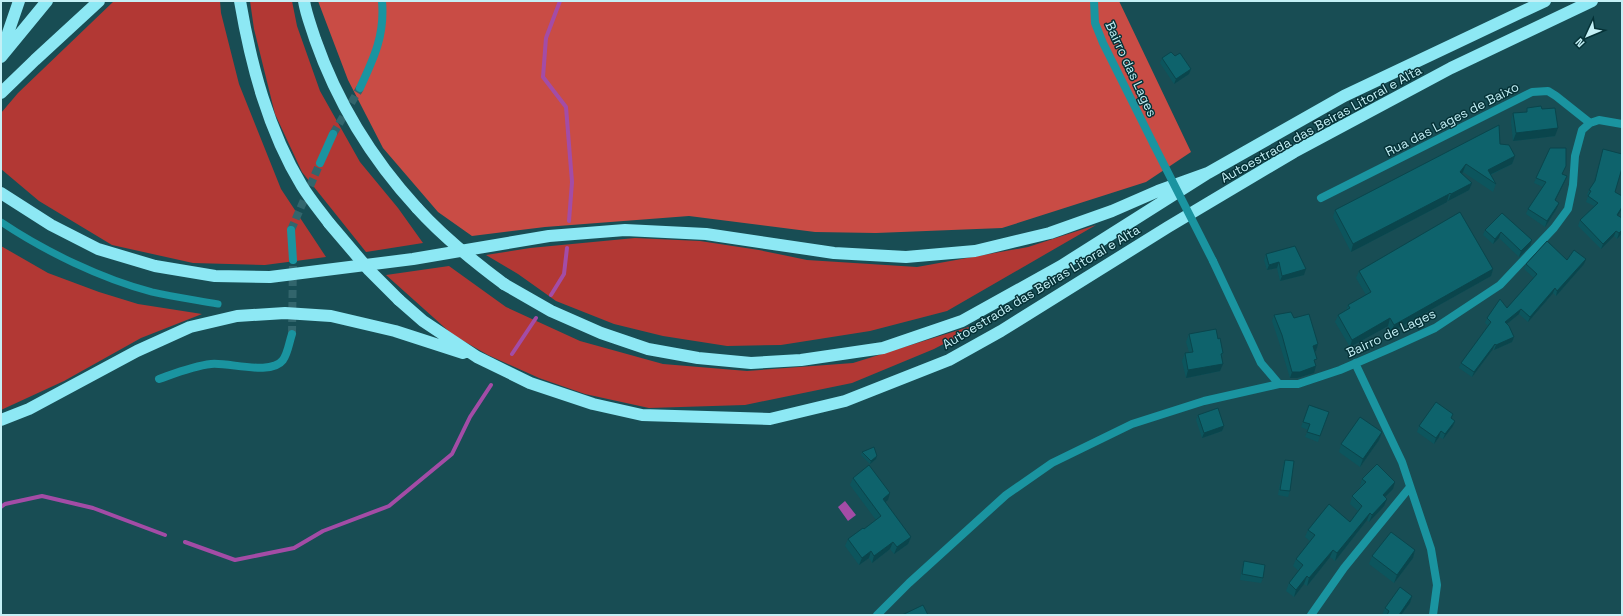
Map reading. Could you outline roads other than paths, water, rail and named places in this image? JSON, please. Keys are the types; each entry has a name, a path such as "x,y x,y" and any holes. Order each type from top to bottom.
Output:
{"highway":[{"path":"1,48 19,1"},
{"path":"1,57 47,1"},
{"path":"1,93 29,65 99,1"},
{"name":"Autoestrada das Beiras Litoral e Alta","path":"240,1 246,35 258,84 278,139 302,186 329,223 370,270 422,321 477,357 530,383 592,404 642,416 770,419 845,401 949,360 1001,331 1168,227 1294,152 1450,68 1592,1"},
{"name":"Autoestrada das Beiras Litoral e Alta","path":"304,1 322,59 343,104 368,147 400,190 432,225 470,259 504,284 551,311 601,333 648,349 698,358 751,363 794,361 883,348 968,317 1061,266 1208,173 1344,96 1545,1"},
{"path":"1,193 51,225 98,249 155,266 215,276 270,277 413,259 549,236 625,230 706,234 834,254 906,257 975,251 1050,233 1112,211 1158,191 1208,173"},
{"path":"1,420 29,409 137,350 190,328 237,316 285,313 331,316 395,331 477,357"}],"street":[{"path":"360,88 381,38 384,17 382,1"},
{"name":"Bairro das Lages","path":"1094,1 1095,23 1104,43 1213,261 1261,363 1280,384"},
{"name":"Rua das Lages de Baixo","path":"1321,198 1532,92 1548,91 1590,123"},
{"path":"1590,123 1599,120 1622,124"},
{"name":"Bairro de Lages","path":"877,615 909,583 1006,495 1052,463 1132,424 1204,401 1280,384 1298,384 1355,363 1435,328 1500,285 1554,228 1568,208 1573,185 1575,156 1579,138 1582,130 1590,123"},
{"path":"320,163 333,134"},
{"path":"291,230 293,260"},
{"path":"159,379 192,368 213,364 265,368 274,367 282,362 287,353 292,334"},
{"path":"1355,363 1402,462 1431,548 1437,585 1433,615"},
{"path":"1311,615 1344,568 1410,487"}],"lane":[{"path":"1,222 49,250 103,275 152,292 218,304"}],"waterway":[{"path":"560,1 546,38 543,77 566,107 572,182 569,221"},
{"path":"551,295 564,274 567,248"},
{"path":"512,354 536,318"},
{"path":"185,542 235,560 294,548 323,531 389,506 452,454 470,417 491,385"},
{"path":"1,507 5,504 42,496 93,508 165,535"}],"tunnel":[{"path":"333,134 360,88"},
{"path":"291,230 320,163"},
{"path":"292,334 293,260"}]}
